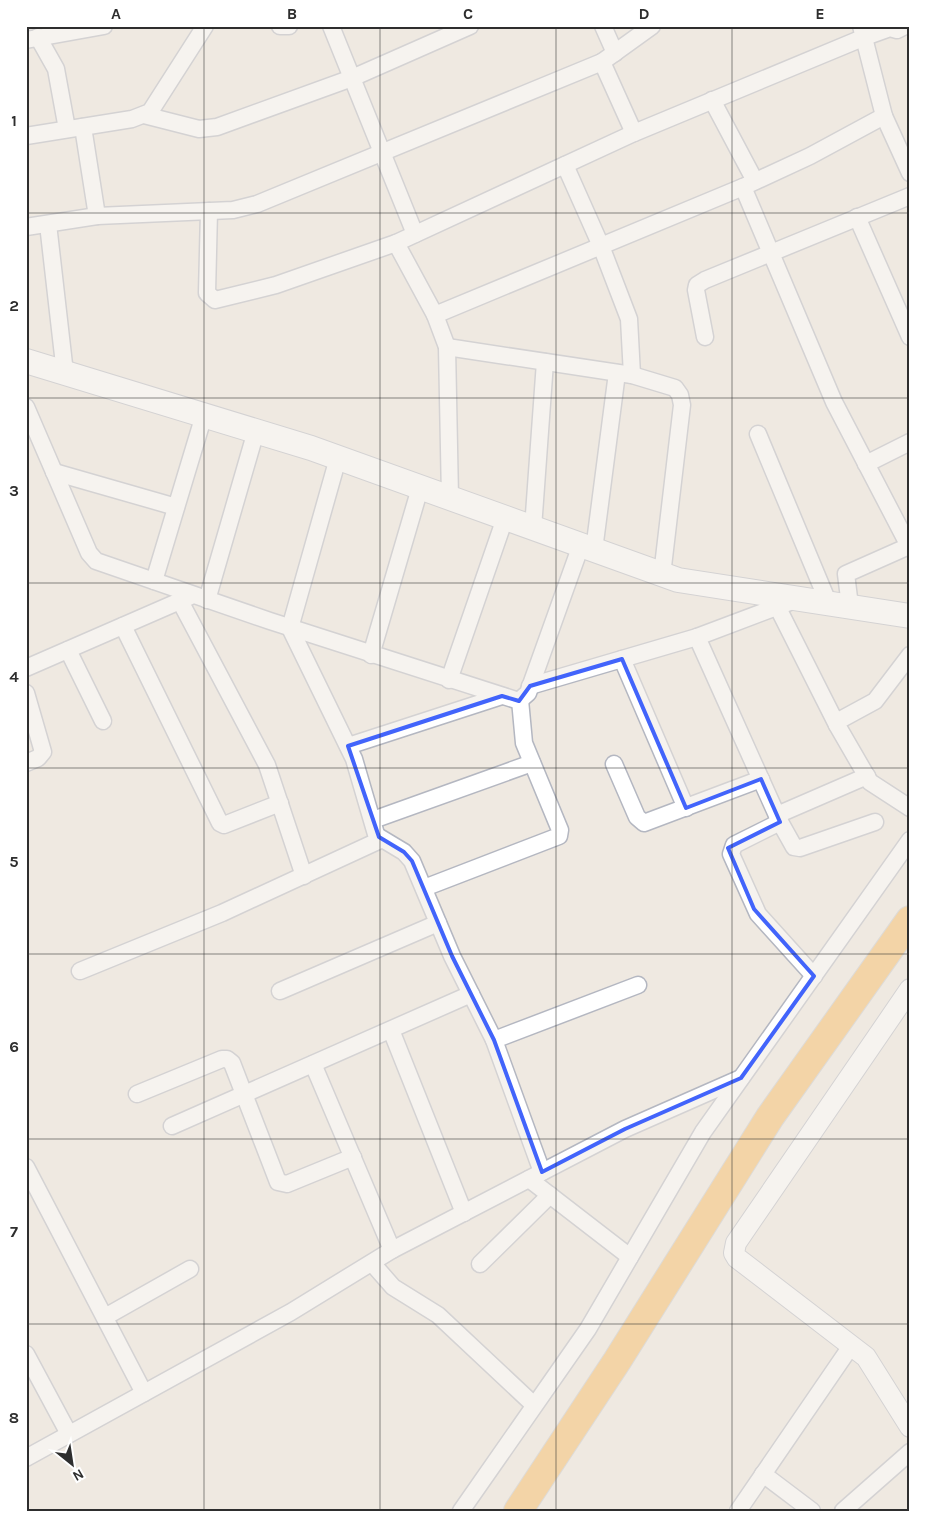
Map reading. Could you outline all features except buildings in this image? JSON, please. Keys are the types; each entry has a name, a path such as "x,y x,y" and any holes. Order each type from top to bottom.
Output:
{"highway":[{"path":"518,1511 617,1361 770,1117 910,920"}],"main road":[{"path":"26,360 338,458 678,580 910,616"}],"street":[{"path":"97,216 75,128 56,69 32,38 104,26"},
{"path":"144,115 155,106 205,26"},
{"path":"280,26 290,26"},
{"path":"331,26 415,234"},
{"path":"26,136 144,115 199,129 208,129 352,78 470,26"},
{"path":"603,26 608,58 634,133"},
{"path":"26,227 97,216 233,210 257,204 382,154 608,58 652,26"},
{"path":"209,211 206,293 215,300 276,285 396,243 634,133 863,32 890,28 897,30 905,26"},
{"path":"863,32 884,116 910,173"},
{"path":"712,100 749,184 770,253 834,402 909,546 846,574 839,604"},
{"path":"435,315 749,184 810,156 884,116"},
{"path":"520,700 528,693 587,548 624,374 630,319 601,246 565,165"},
{"path":"705,337 696,290 697,285 705,280 910,196"},
{"path":"857,217 910,337"},
{"path":"48,224 65,373"},
{"path":"396,243 435,315 447,347 450,498"},
{"path":"447,347 624,374 674,388 680,395 682,405 662,575"},
{"path":"533,528 545,362"},
{"path":"26,406 92,558 101,563 154,581 194,599 449,680 520,700"},
{"path":"154,581 204,415"},
{"path":"256,431 194,599 263,757 304,876"},
{"path":"758,434 839,604"},
{"path":"866,464 910,442"},
{"path":"338,458 290,628 348,746 379,838 407,854 494,1040 536,1176 550,1195 630,1256"},
{"path":"54,472 176,507"},
{"path":"372,655 420,488"},
{"path":"449,680 505,518"},
{"path":"530,686 697,637 799,598"},
{"path":"26,668 123,626 194,599"},
{"path":"777,606 837,728 867,776 876,788 910,808"},
{"path":"123,626 220,823 224,825 280,803"},
{"path":"697,637 792,844 800,848 875,822"},
{"path":"68,650 103,720"},
{"path":"837,725 840,720 876,701 910,655"},
{"path":"622,659 686,808"},
{"path":"26,693 43,752 38,758 26,763"},
{"path":"348,746 502,696"},
{"path":"424,888 559,836 560,830 524,742 520,700"},
{"path":"373,820 532,763"},
{"path":"614,764 638,817 644,823 761,779"},
{"path":"814,976 758,914 731,854 734,845 779,819 867,776"},
{"path":"80,970 222,913 376,844 379,838"},
{"path":"461,1511 588,1329 703,1132 910,840"},
{"path":"280,991 438,923"},
{"path":"494,1040 638,984"},
{"path":"910,989 734,1248 737,1258 866,1357 910,1426"},
{"path":"172,1126 471,994"},
{"path":"391,1030 464,1213"},
{"path":"137,1094 222,1059 227,1059 232,1063 245,1094 275,1178 282,1184 287,1184 353,1157"},
{"path":"313,1064 392,1250"},
{"path":"26,1458 291,1312 392,1250 625,1129 741,1078"},
{"path":"26,1167 144,1393"},
{"path":"480,1264 550,1195"},
{"path":"372,1263 393,1287 438,1315 534,1405"},
{"path":"105,1317 190,1269"},
{"path":"738,1511 851,1346"},
{"path":"26,1354 69,1434"},
{"path":"843,1511 910,1452"},
{"path":"763,1474 812,1511"}],"highlighted area":[{"path":"622,659 686,808 761,779 780,822 728,848 754,909 814,976 741,1078 625,1129 542,1172 494,1040 452,956 412,861 404,852 379,837 348,746 502,696 519,701 530,686"}]}
